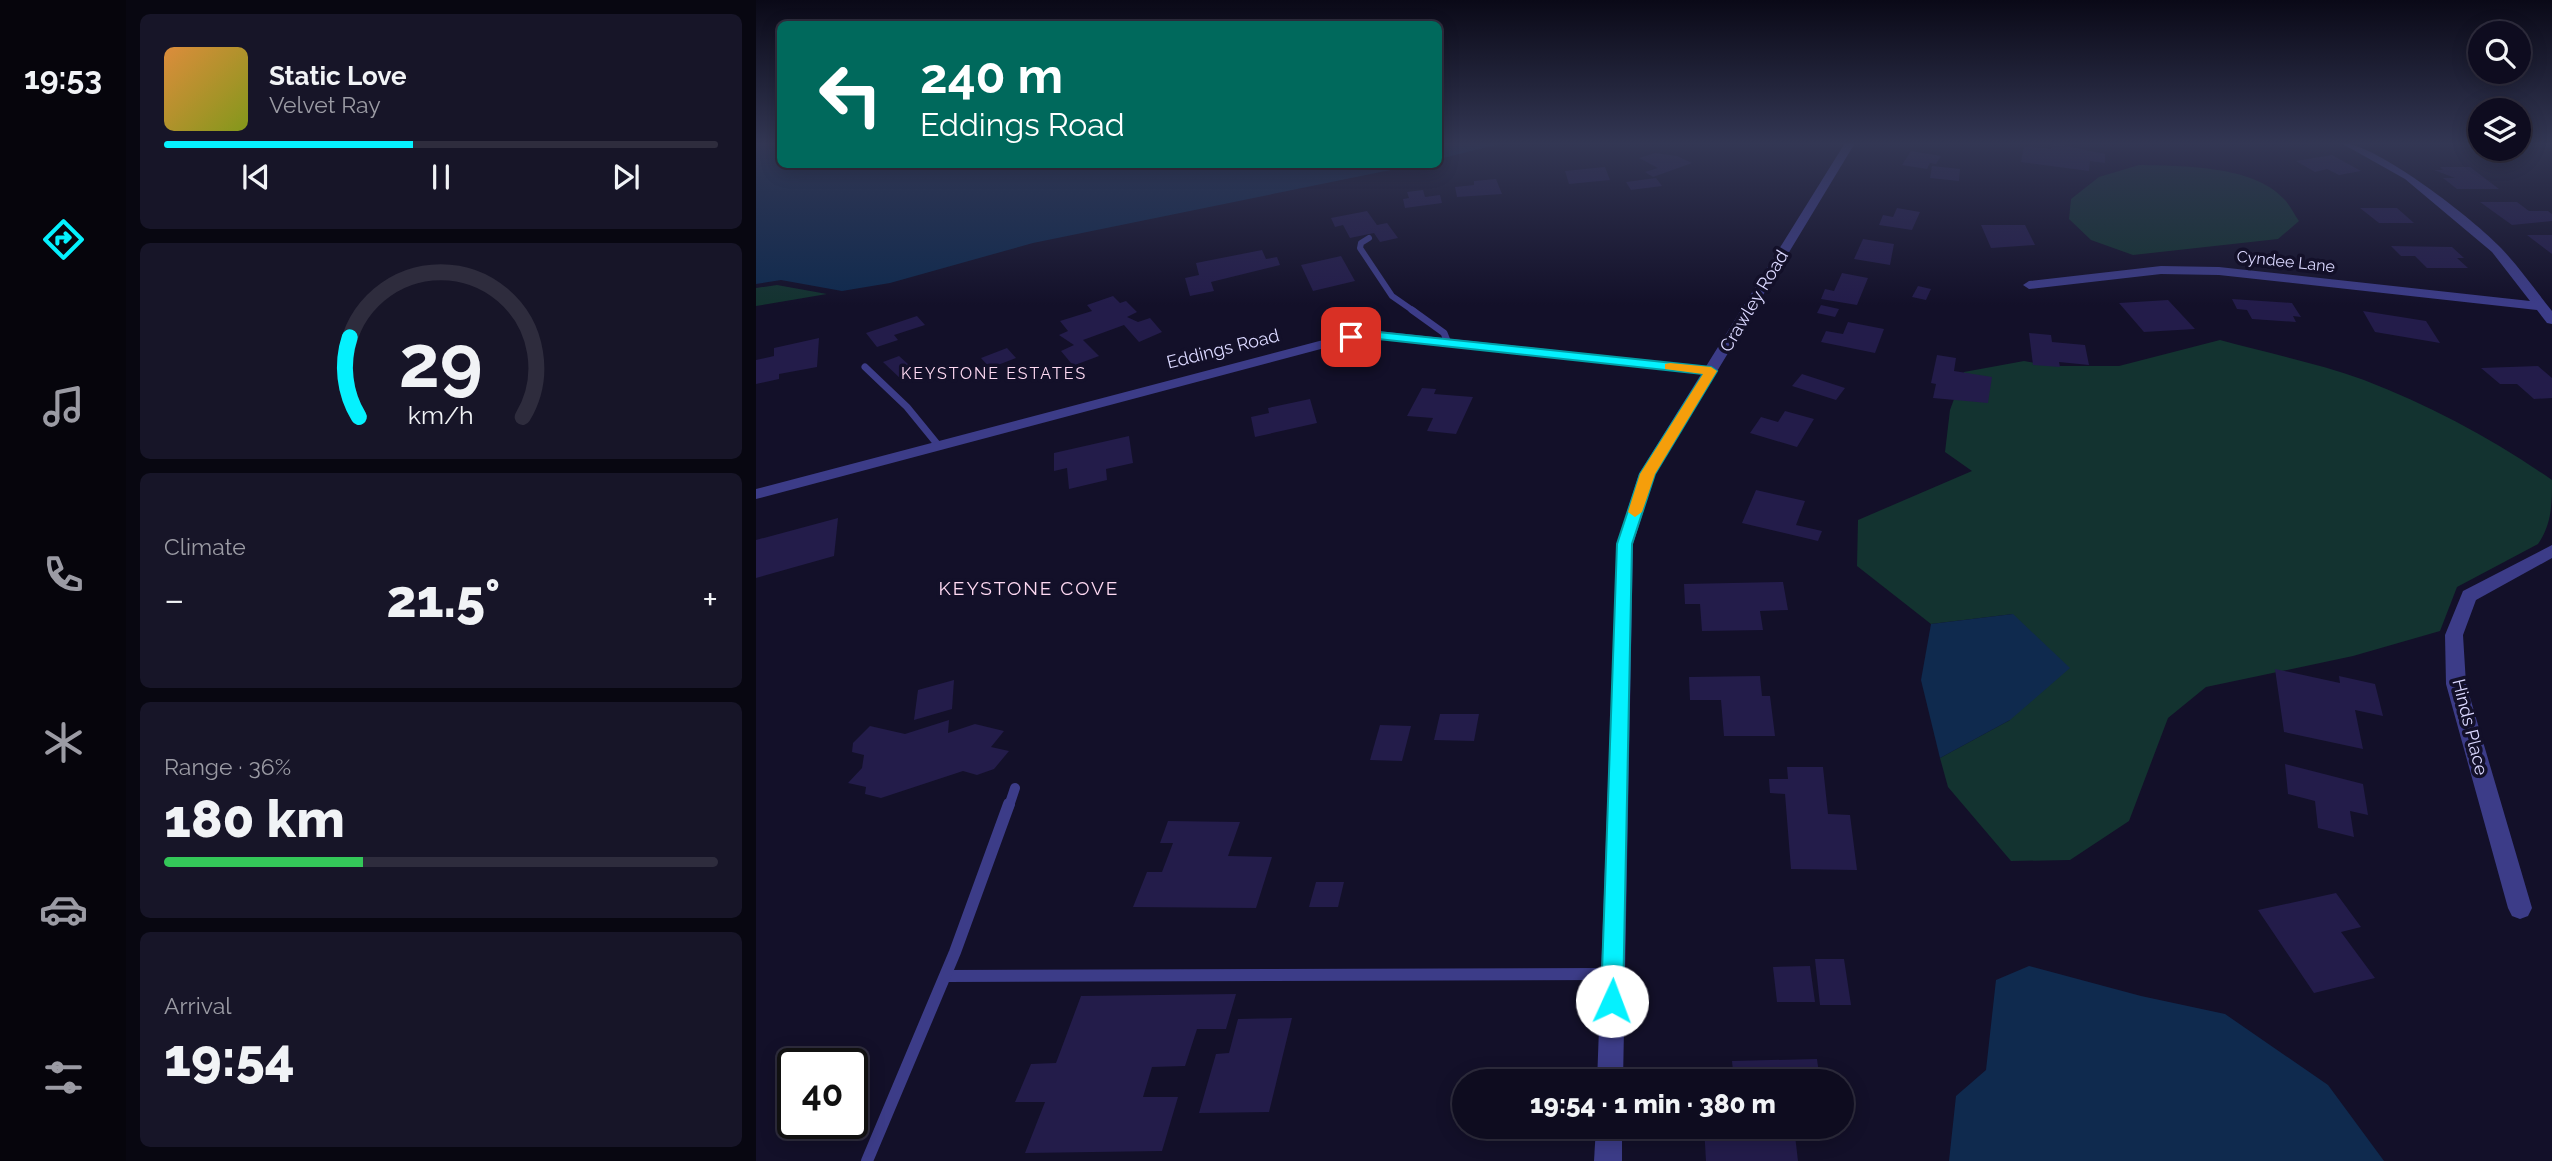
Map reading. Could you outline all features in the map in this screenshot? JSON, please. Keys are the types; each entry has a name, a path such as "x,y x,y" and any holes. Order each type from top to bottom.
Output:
{"street":[{"name":"Crawley Road","path":"1610,1069 1625,544 1647,474 1817,197"},
{"path":"2433,197 2496,249 2552,320"},
{"name":"Cyndee Lane","path":"2029,285 2161,270 2219,271 2540,306"},
{"name":"Eddings Road","path":"756,494 1351,337 1378,335 1711,371"},
{"name":"Hinds Place","path":"2520,908 2456,684 2454,635 2469,596 2552,551"},
{"path":"1608,1161 1609,1139"}],"lane":[{"path":"1369,238 1361,243 1360,248 1392,296 1444,333 1448,343"},
{"path":"865,367 907,407 938,445"},
{"path":"867,1161 946,976 1015,788"},
{"path":"946,976 1613,974"}],"green space":[{"path":"2282,197 2299,221 2278,239 2133,255 2091,240 2069,219 2071,199"},
{"path":"777,285 827,294 756,306 756,288"},
{"path":"2220,340 2311,363 2364,380 2437,412 2484,437 2552,480 2546,529 2538,544 2457,587 2440,631 2353,656 2206,687 2168,718 2129,821 2070,860 2011,861 1948,787 1940,758 2010,720 2013,614 1931,624 1857,566 1858,520 1972,471 1945,452 1950,410 1964,372 2024,361 2054,366 2119,366"}],"water":[{"path":"756,197 1257,197 1033,243 890,283 842,291 781,280 756,284"},
{"path":"2013,614 2070,668 2010,720 1940,758 1921,680 1931,624"},
{"path":"2029,966 2141,996 2225,1014 2328,1085 2384,1161 1949,1161 1956,1096 1986,1070 1996,980"}],"building":[{"path":"1441,197 1442,203 1405,208 1403,199"},
{"path":"2480,202 2517,202 2529,211 2548,211 2552,214 2552,221 2512,225"},
{"path":"1897,208 1920,212 1912,230 1879,225 1883,215 1893,217"},
{"path":"2360,208 2397,208 2414,223 2379,223"},
{"path":"1367,211 1377,225 1387,223 1398,238 1380,242 1374,233 1350,238 1343,225 1335,227 1331,218"},
{"path":"1981,225 2025,225 2035,245 1991,248"},
{"path":"2527,235 2552,235 2552,254"},
{"path":"1863,239 1894,244 1890,265 1854,259"},
{"path":"2391,246 2452,247 2464,258 2457,258 2468,268 2427,268 2415,256 2401,256"},
{"path":"1262,250 1266,259 1277,257 1280,265 1211,282 1214,291 1190,296 1185,278 1199,275 1196,263"},
{"path":"1341,256 1355,281 1313,291 1301,265"},
{"path":"1842,273 1868,278 1857,305 1821,299 1825,289 1834,291"},
{"path":"1918,286 1931,289 1926,300 1912,297"},
{"path":"1113,296 1120,303 1126,301 1137,312 1127,317 1138,322 1150,318 1162,332 1139,342 1124,325 1083,340 1099,356 1075,365 1071,363 1061,351 1074,345 1059,335 1068,331 1060,321 1092,311 1087,305"},
{"path":"2232,299 2292,303 2301,317 2293,316 2296,322 2252,319 2247,310 2237,309"},
{"path":"2168,300 2195,329 2144,332 2119,303"},
{"path":"1821,305 1839,309 1835,317 1817,313"},
{"path":"2363,311 2426,321 2440,343 2375,332"},
{"path":"917,316 925,325 894,335 898,340 877,347 866,333"},
{"path":"1848,322 1884,329 1875,353 1821,342 1826,331 1843,334"},
{"path":"2029,333 2051,335 2052,342 2085,345 2089,365 2059,362 2060,367 2033,365"},
{"path":"819,338 817,367 779,374 779,379 756,384 756,360 774,356 774,348"},
{"path":"1007,348 1016,358 990,368 981,358"},
{"path":"1937,355 1956,358 1954,371 1992,377 1988,403 1933,398 1936,384 1931,383"},
{"path":"899,356 918,373 902,380 883,362"},
{"path":"2538,366 2552,378 2552,398 2534,399 2517,384 2500,384 2481,368"},
{"path":"1802,374 1845,388 1836,400 1792,386"},
{"path":"1422,388 1436,389 1434,394 1473,397 1456,434 1427,431 1433,418 1407,416"},
{"path":"1310,399 1317,423 1255,437 1251,417 1269,413 1268,408"},
{"path":"1785,411 1814,419 1797,447 1750,433 1761,417 1778,422"},
{"path":"1129,436 1133,463 1106,469 1107,480 1069,489 1067,468 1054,471 1054,453"},
{"path":"1756,490 1805,501 1796,525 1822,531 1818,541 1742,523"},
{"path":"838,518 834,556 756,578 756,540"},
{"path":"1783,582 1788,610 1760,611 1763,630 1702,631 1700,604 1685,604 1684,584"},
{"path":"2275,669 2340,683 2339,676 2375,684 2383,716 2355,710 2363,749 2284,732"},
{"path":"1760,676 1762,696 1770,696 1775,736 1724,736 1721,700 1690,700 1689,677"},
{"path":"954,680 952,709 914,720 918,690"},
{"path":"1440,714 1479,714 1474,741 1434,740"},
{"path":"949,720 948,733 975,724 1004,731 991,747 1009,751 994,769 977,775 963,771 881,798 865,794 866,787 848,783 862,768 864,755 852,752 853,743 870,726 905,734"},
{"path":"1380,725 1411,726 1402,761 1370,760"},
{"path":"2285,764 2363,784 2368,815 2350,811 2354,837 2318,828 2315,801 2288,794"},
{"path":"1787,767 1823,767 1828,814 1850,815 1857,870 1791,869 1785,794 1770,793 1769,779 1788,779"},
{"path":"1168,821 1240,822 1228,856 1272,857 1256,908 1133,907 1147,872 1162,872 1173,843 1160,843"},
{"path":"1316,882 1344,882 1338,907 1309,907"},
{"path":"2336,893 2361,927 2341,932 2375,978 2314,993 2258,910"},
{"path":"1815,959 1844,959 1851,1005 1820,1005"},
{"path":"1810,966 1815,1002 1777,1002 1773,967"},
{"path":"1236,994 1226,1029 1197,1029 1185,1066 1152,1067 1143,1097 1178,1097 1162,1151 1025,1153 1045,1102 1015,1102 1031,1064 1056,1063 1081,996"},
{"path":"1292,1018 1269,1112 1199,1113 1216,1054 1229,1053 1238,1019"},
{"path":"1817,1059 1818,1069 1733,1069 1732,1061"},
{"path":"1705,1139 1795,1139 1798,1161 1706,1161"}],"slow traffic":[{"path":"1635,512 1647,474 1711,371 1670,366"}],"district":[{"name":"KEYSTONE ESTATES","path":"994,373"},
{"name":"KEYSTONE COVE","path":"1029,588"}],"route":[{"path":"1351,337 1378,335 1711,371 1647,474 1625,544 1612,1001"}]}
